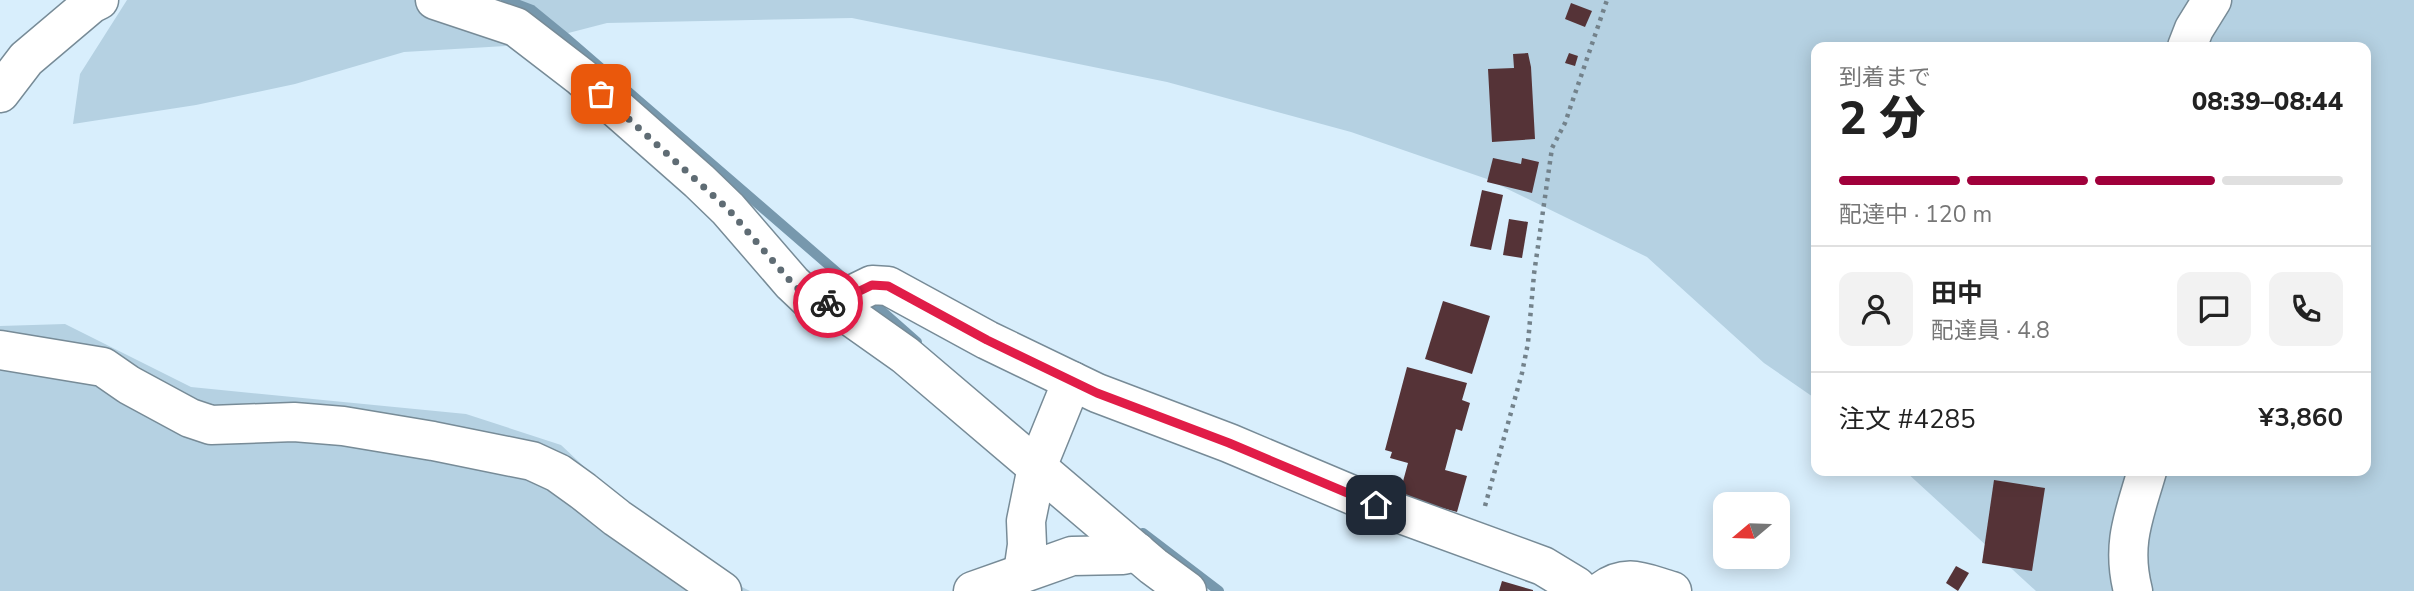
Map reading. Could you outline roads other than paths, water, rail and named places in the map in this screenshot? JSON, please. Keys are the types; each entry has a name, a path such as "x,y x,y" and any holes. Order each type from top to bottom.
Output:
{"street":[{"path":"0,93 26,60 99,0"},
{"path":"435,0 516,27 581,77 728,209 810,300 833,304 905,355 1137,552 1187,591"},
{"path":"2189,42 2212,0"},
{"path":"833,304 872,285 888,286 987,340 1072,381 1376,505 1543,566 1581,591"},
{"path":"0,350 103,367 129,385 190,418 211,425 294,422 343,426 532,461 558,473 722,591"},
{"path":"1023,573 1027,545 1026,521 1037,467 1072,381"},
{"path":"2133,591 2127,568 2127,548 2146,476"},
{"path":"973,591 1072,556 1123,555 1137,552"},
{"path":"1602,591 1615,582 1633,580 1672,591"}],"waterway":[{"path":"506,0 532,10 565,37 854,287"},
{"path":"866,297 917,342"},
{"path":"1143,533 1219,591"}]}
